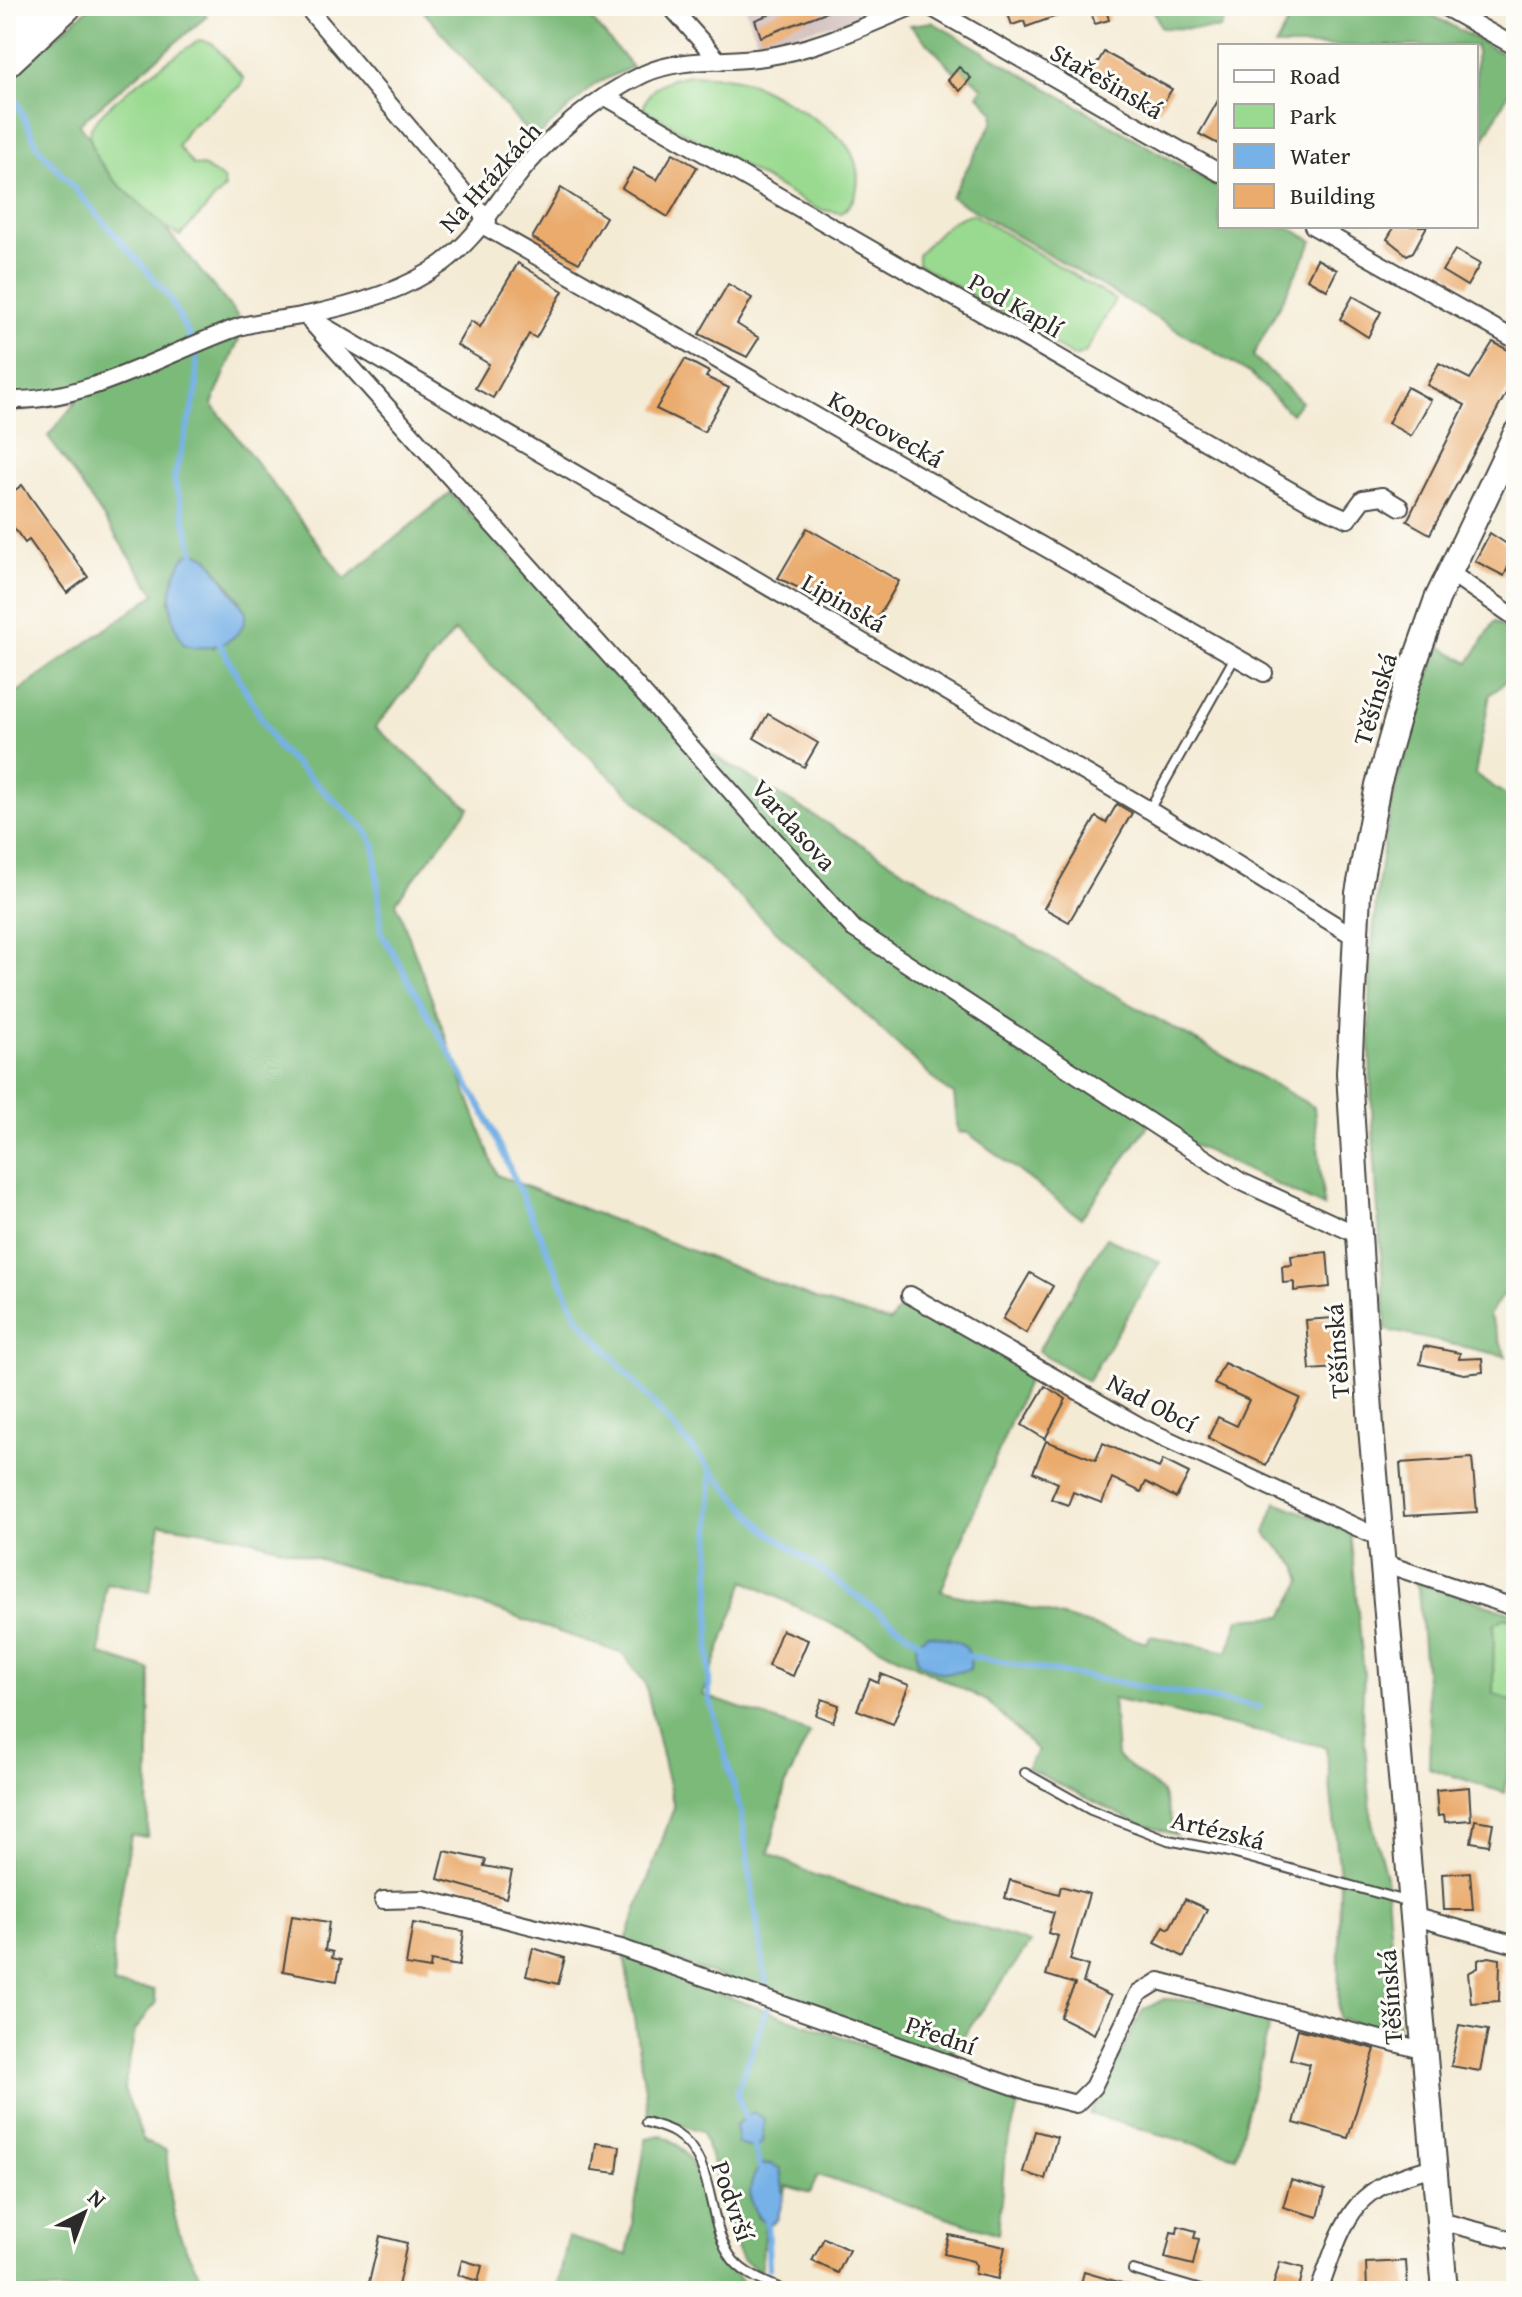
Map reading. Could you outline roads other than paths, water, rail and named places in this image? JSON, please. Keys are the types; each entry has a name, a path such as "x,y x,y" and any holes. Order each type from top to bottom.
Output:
{"highway":[{"path":"6,24 30,6"},
{"path":"6,35 46,6"},
{"path":"6,62 66,6"}],"main road":[{"name":"Těšínská","path":"1445,2291 1422,2050 1356,1234 1349,1073 1358,893 1378,785 1406,687 1449,572 1516,433"}],"street":[{"name":"Kopcovecká","path":"306,6 486,223 1264,673"},
{"path":"670,6 719,61"},
{"name":"Na Hrázkách","path":"6,400 30,401 95,384 240,327 305,315 383,295 441,264 486,223 515,179 551,142 606,97 646,73 809,48 913,6"},
{"name":"Stařešinská","path":"929,6 1218,172"},
{"path":"1443,6 1516,47"},
{"name":"Pod Kaplí","path":"606,97 1312,503 1348,519 1363,499 1382,496 1400,507"},
{"path":"1317,228 1516,340"},
{"name":"Lipinská","path":"305,315 1149,810 1355,937"},
{"name":"Vardasova","path":"305,315 854,929 1240,1181 1356,1234"},
{"path":"1449,572 1516,618"},
{"name":"Nad Obcí","path":"910,1295 1143,1428 1380,1538"},
{"path":"1383,1563 1516,1608"},
{"name":"Přední","path":"383,1900 424,1899 621,1948 1033,2093 1076,2104 1093,2087 1138,1994 1159,1981 1422,2050"},
{"path":"1411,1909 1516,1945"},
{"path":"1319,2291 1343,2225 1359,2202 1382,2182 1435,2167"},
{"path":"1440,2221 1516,2241"}],"lane":[{"path":"1149,810 1236,657"},
{"name":"Artézská","path":"1025,1773 1091,1810 1168,1840 1225,1851 1411,1909"},
{"name":"Podvrší","path":"646,2122 675,2133 695,2154 704,2173 718,2234 734,2262 764,2282 786,2291"},
{"path":"1133,2270 1204,2291"}],"water":[{"path":"196,552 208,558 246,612 239,631 224,643 214,646 183,644 171,610 174,577 186,555"},
{"path":"928,1634 965,1646 970,1669 942,1672 917,1661 916,1643"},
{"path":"753,2112 764,2119 762,2143 751,2148 738,2144 735,2125"},
{"path":"772,2164 780,2169 784,2195 777,2220 768,2225 755,2212 750,2189 761,2165"}],"waterway":[{"path":"6,79 38,147 168,295 196,349 197,390 174,479 196,560"},
{"path":"217,639 278,748 366,830 375,847 381,932 486,1116 577,1316 711,1470 709,1697 741,1812 766,1983"},
{"path":"711,1470 765,1529 925,1646"},
{"path":"967,1656 1259,1707"},
{"path":"747,2123 737,2092 769,2004"},
{"path":"753,2141 761,2172"},
{"path":"767,2219 769,2268"}]}
